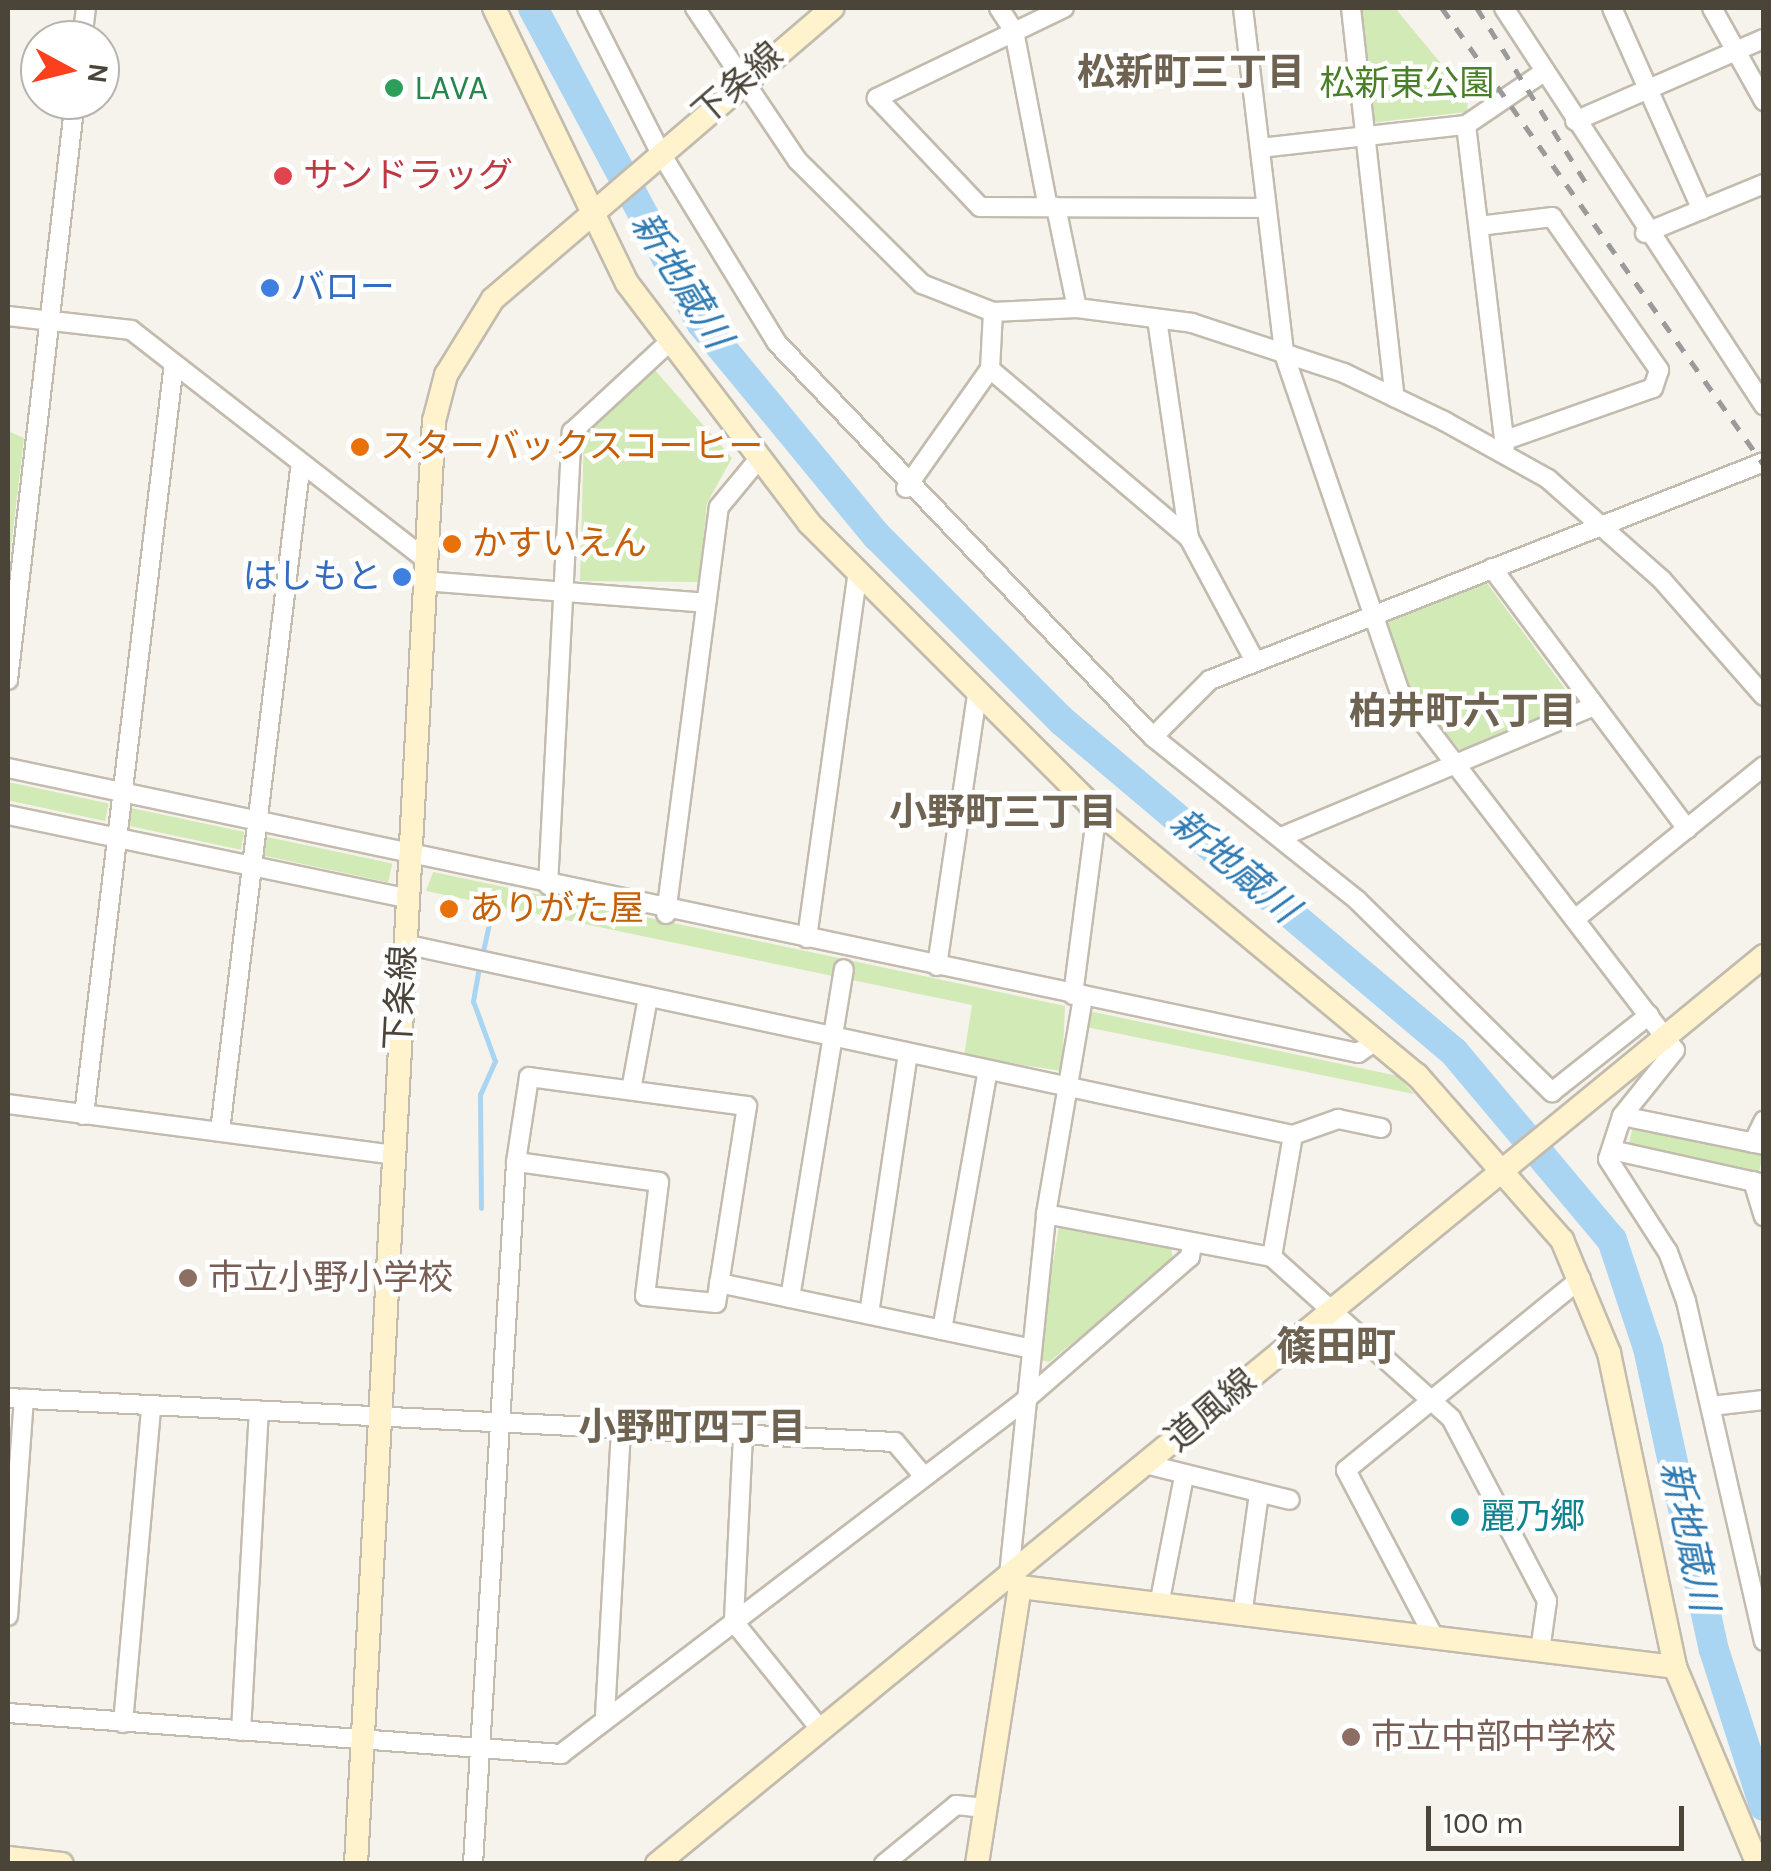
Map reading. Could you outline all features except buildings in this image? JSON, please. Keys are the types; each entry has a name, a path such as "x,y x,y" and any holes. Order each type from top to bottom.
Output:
{"street":[{"path":"494,8 668,344 757,461 857,577 1097,810 1377,1040 1505,1167 1581,1278 1610,1353 1675,1667 1758,1864"},
{"path":"587,8 654,158 777,343 906,488 1153,737 1281,836 1449,983 1552,1092 1649,1015"},
{"path":"695,8 798,161 922,284 993,312 1077,308 1157,319 1284,354 1505,446 1662,580 1764,696"},
{"name":"下条線","path":"356,1864 423,570 446,375 493,300 742,79 832,8"},
{"path":"999,8 1014,30 1077,308"},
{"path":"1064,8 876,98 980,207 1266,208"},
{"path":"1242,8 1284,354 1400,692 1450,765 1667,1035 1676,1060 1622,1116 1616,1151 1608,1159 1668,1252 1711,1406 1764,1640"},
{"path":"1350,8 1395,398"},
{"path":"1504,8 1645,233 1764,405"},
{"path":"1612,8 1702,210"},
{"path":"1712,8 1764,101"},
{"path":"1575,121 1764,39"},
{"path":"1260,148 1466,125 1544,72"},
{"path":"8,680 73,120"},
{"path":"1466,125 1505,446"},
{"path":"1645,233 1764,184"},
{"path":"1479,226 1552,217 1659,370 1652,388 1505,446"},
{"path":"906,488 990,370 993,312"},
{"path":"8,316 131,330 423,570 561,594 706,603"},
{"path":"1157,319 1189,538 1255,661"},
{"path":"548,885 572,432 668,344"},
{"path":"84,1114 174,364"},
{"path":"990,370 1189,538"},
{"path":"666,914 718,506 757,461"},
{"path":"1153,737 1210,680 1372,618 1594,523 1670,504 1764,462"},
{"path":"220,1131 300,470"},
{"path":"1492,568 1687,829"},
{"path":"807,938 857,577"},
{"path":"937,966 977,696"},
{"path":"1281,836 1594,706"},
{"path":"1575,920 1764,766"},
{"path":"8,768 409,853 666,914 807,938 1358,1053 1377,1040"},
{"path":"977,1864 1014,1581 1023,1402 1046,1214 1067,1087 1097,810"},
{"path":"8,815 405,898"},
{"path":"404,944 1293,1135 1338,1119 1381,1128"},
{"name":"道風線","path":"657,1864 818,1726 1014,1581 1146,1464 1764,956"},
{"path":"790,1298 844,968"},
{"path":"631,1090 648,997"},
{"path":"869,1314 908,1052"},
{"path":"942,1330 988,1070"},
{"path":"473,1864 516,1162 529,1076 747,1106 716,1303 646,1296 660,1182 516,1162"},
{"path":"8,1104 393,1155"},
{"path":"1622,1116 1758,1144 1764,1120"},
{"path":"1272,1257 1293,1135"},
{"path":"1616,1151 1758,1182 1764,1216"},
{"path":"1046,1214 1272,1257 1328,1313 1451,1418 1547,1601 1540,1651"},
{"path":"8,1714 560,1754 734,1622 920,1472 1023,1402 1190,1257 1192,1244"},
{"path":"1435,1639 1346,1470 1581,1278"},
{"path":"719,1283 1032,1349"},
{"path":"8,1616 16,1398 499,1426 895,1442 920,1472"},
{"path":"1711,1406 1764,1400"},
{"path":"123,1723 151,1407"},
{"path":"242,1731 259,1413"},
{"path":"606,1716 621,1430"},
{"path":"743,1436 734,1622 818,1726"},
{"path":"1146,1464 1290,1500"},
{"path":"1159,1605 1184,1476"},
{"path":"1242,1616 1259,1494"},
{"path":"1014,1581 1242,1616 1675,1667"},
{"path":"884,1864 956,1805 983,1808"},
{"path":"8,1858 62,1864"}],"green space":[{"name":"松新東公園","path":"1357,8 1395,8 1468,96 1467,112 1370,123"},
{"path":"654,369 732,458 707,503 699,582 580,581 584,433"},
{"path":"8,431 24,438 8,573"},
{"path":"1484,579 1577,705 1462,752 1409,689 1387,622"},
{"path":"8,782 109,803 105,821 8,800"},
{"path":"131,808 244,832 241,850 127,826"},
{"path":"267,837 392,864 388,882 263,856"},
{"path":"433,872 1065,1006 1062,1071 964,1056 972,1005 426,891"},
{"path":"1089,1011 1398,1076 1414,1094 1086,1027"},
{"path":"1633,1125 1763,1153 1759,1173 1629,1146"},
{"path":"1059,1226 1171,1247 1173,1261 1049,1362 1037,1359"}],"waterway":[{"name":"新地蔵川","path":"533,8 702,324 877,536 1062,721 1454,1052 1612,1240 1648,1348 1714,1650 1764,1806"},
{"path":"482,956 493,905"},
{"path":"479,967 473,1001 495,1061 480,1094 481,1208"}],"railway":[{"path":"1442,8 1764,465"},
{"path":"1477,8 1588,186"}],"place":[{"name":"LAVA","path":"394,88"},
{"name":"サンドラッグ","path":"283,176"},
{"name":"バロー","path":"270,288"},
{"name":"スターバックスコーヒー","path":"360,447"},
{"name":"かすいえん","path":"452,544"},
{"name":"はしもと","path":"402,577"},
{"name":"ありがた屋","path":"449,909"},
{"name":"市立小野小学校","path":"188,1278"},
{"name":"麗乃郷","path":"1460,1517"},
{"name":"市立中部中学校","path":"1351,1737"}],"district":[{"name":"松新町三丁目","path":"1191,73"},
{"name":"柏井町六丁目","path":"1463,712"},
{"name":"小野町三丁目","path":"1003,813"},
{"name":"篠田町","path":"1336,1347"},
{"name":"小野町四丁目","path":"692,1428"}]}
